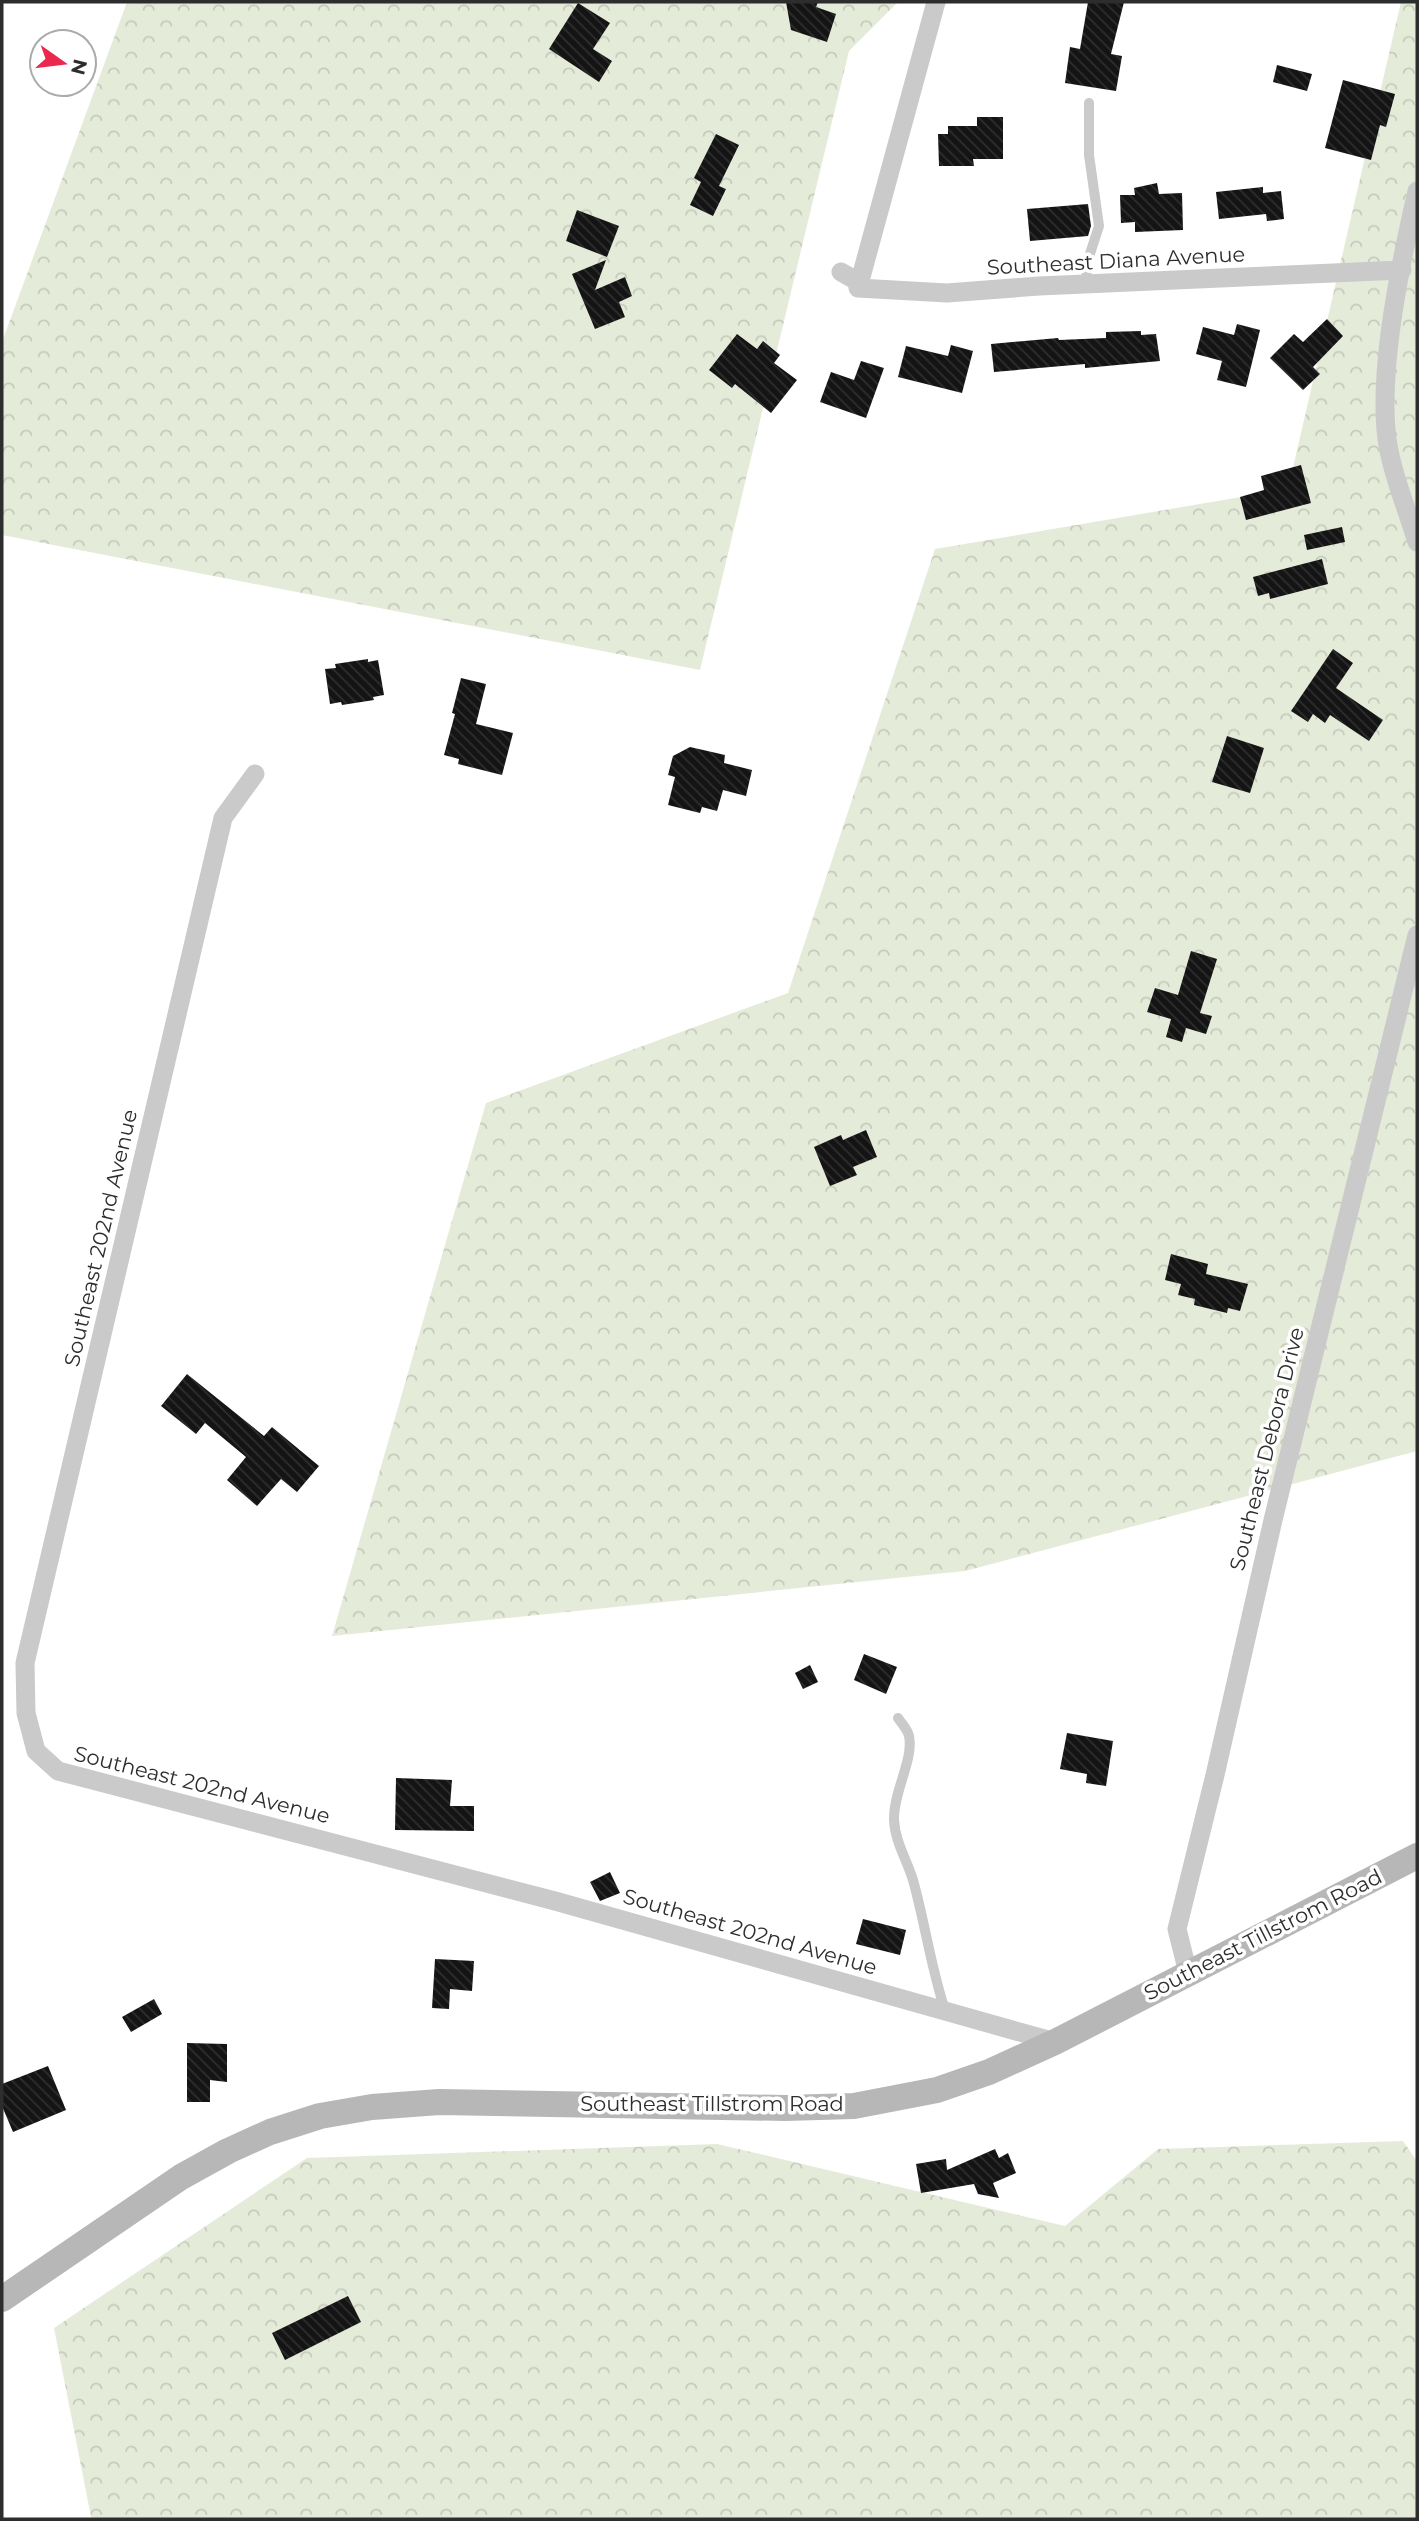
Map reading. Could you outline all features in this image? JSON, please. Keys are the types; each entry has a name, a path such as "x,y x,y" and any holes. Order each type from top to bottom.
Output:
{"main road":[{"name":"Southeast Tillstrom Road","path":"2,2300 181,2177 270,2132 320,2116 372,2107 439,2102 785,2108 854,2106 937,2090 989,2073 1055,2042 1417,1856"}],"street":[{"path":"858,288 936,2"},
{"path":"1417,191 1414,221 1402,270 1386,385 1387,440 1417,542"},
{"name":"Southeast Diana Avenue","path":"858,288 947,293 1402,270"},
{"path":"841,272 857,281 858,288"},
{"name":"Southeast 202nd Avenue","path":"255,774 223,818 26,1663 26,1713 36,1751 58,1771 417,1864 1055,2042"},
{"name":"Southeast Debora Drive","path":"1188,1973 1177,1929 1334,1266 1417,936"}],"lane":[{"path":"1086,285 1087,263 1099,226 1089,155 1089,103"},
{"path":"898,1718 909,1733 910,1747 896,1794 895,1835 913,1879 934,1977 945,2011"}],"green space":[{"path":"127,2 898,2 849,51 700,670 2,535 2,342 92,98 98,98 98,81"},
{"path":"1401,2 1417,2 1417,1451 965,1571 332,1636 486,1103 788,993 935,549 1288,489"},
{"path":"1403,2141 1417,2161 1417,2519 91,2517 54,2328 307,2158 717,2144 1065,2226 1158,2149"}],"building":[{"path":"786,2 818,2 816,7 836,14 827,42 791,30"},
{"path":"1088,2 1124,2 1111,54 1122,56 1116,91 1065,83 1070,47 1080,49"},
{"path":"578,3 610,23 593,49 612,61 599,82 549,49"},
{"path":"1277,65 1312,74 1307,91 1273,82"},
{"path":"1343,80 1395,94 1386,127 1380,125 1371,160 1325,148"},
{"path":"977,117 1003,117 1003,159 973,159 974,166 939,166 938,134 948,134 948,126 977,126"},
{"path":"716,134 739,145 719,186 726,189 713,216 690,205 701,182 694,178"},
{"path":"1157,183 1159,194 1182,193 1183,230 1135,232 1135,222 1121,223 1120,195 1135,195 1134,188"},
{"path":"1263,187 1263,193 1281,191 1284,219 1267,221 1266,214 1219,219 1216,192"},
{"path":"1088,204 1091,226 1088,236 1030,241 1027,209"},
{"path":"577,210 619,226 607,257 566,241"},
{"path":"606,260 595,290 625,277 632,296 619,302 625,317 595,329 572,274"},
{"path":"1327,319 1343,336 1313,367 1320,374 1303,390 1270,358 1294,334 1303,342"},
{"path":"1237,324 1260,330 1246,387 1217,380 1222,361 1196,354 1203,327 1234,335"},
{"path":"1141,331 1141,335 1156,334 1160,361 994,372 991,344 1058,338 1106,338 1106,332"},
{"path":"737,334 757,349 763,341 780,355 774,363 797,380 771,413 735,384 732,388 709,370"},
{"path":"951,345 973,351 962,393 898,377 906,346 948,356"},
{"path":"861,361 884,368 866,418 820,402 831,372 854,380"},
{"path":"1301,465 1311,503 1246,520 1240,497 1264,490 1261,476"},
{"path":"1342,527 1345,542 1307,550 1304,535"},
{"path":"1322,559 1328,584 1270,599 1269,593 1258,596 1253,577"},
{"path":"1333,649 1353,663 1336,688 1383,720 1369,741 1330,715 1325,723 1313,714 1308,722 1291,711"},
{"path":"368,659 368,662 378,660 384,695 373,697 374,700 330,704 325,669 336,668 335,664"},
{"path":"461,678 486,684 476,724 513,733 502,775 458,764 459,759 444,755"},
{"path":"1227,736 1264,748 1250,793 1212,782"},
{"path":"690,747 725,755 724,763 752,770 746,796 723,790 717,811 702,807 700,813 668,805 675,777 668,775 673,756"},
{"path":"1191,951 1217,959 1200,1013 1212,1016 1206,1034 1186,1028 1182,1042 1166,1037 1171,1019 1147,1012 1155,988 1178,995"},
{"path":"866,1130 877,1157 853,1167 857,1175 830,1186 814,1147 841,1135 843,1140"},
{"path":"1171,1254 1208,1264 1206,1274 1248,1284 1240,1311 1228,1308 1227,1313 1194,1305 1195,1299 1178,1295 1181,1284 1165,1280"},
{"path":"187,1374 264,1436 272,1427 319,1466 297,1492 281,1479 257,1506 227,1480 246,1457 205,1423 196,1434 161,1406"},
{"path":"864,1654 897,1667 886,1694 854,1680"},
{"path":"810,1665 818,1682 803,1689 795,1673"},
{"path":"1067,1733 1113,1741 1106,1786 1086,1783 1087,1774 1060,1769"},
{"path":"396,1778 452,1780 450,1806 474,1806 474,1831 395,1830"},
{"path":"610,1872 620,1893 600,1901 590,1882"},
{"path":"863,1919 906,1930 900,1955 856,1944"},
{"path":"435,1959 474,1961 472,1991 450,1989 449,2009 432,2008"},
{"path":"154,1999 162,2014 131,2032 122,2017"},
{"path":"187,2043 227,2044 227,2082 210,2080 210,2102 187,2102"},
{"path":"48,2066 66,2110 13,2132 2,2106 2,2084"},
{"path":"995,2149 999,2158 1008,2153 1016,2173 993,2183 999,2198 978,2194 974,2184 921,2193 916,2164 946,2159 947,2170"},
{"path":"348,2296 361,2322 285,2360 272,2333"}]}
